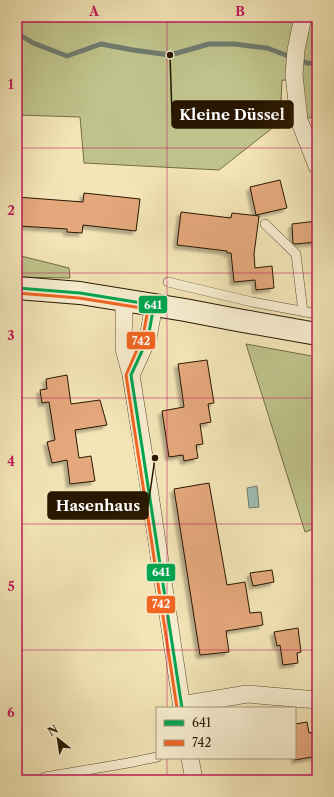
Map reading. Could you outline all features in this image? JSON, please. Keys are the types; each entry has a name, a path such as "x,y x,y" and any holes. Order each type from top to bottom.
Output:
{"main road":[{"path":"17,288 80,293 317,334"}],"street":[{"path":"302,17 296,50 294,75 299,120 317,166"},
{"path":"124,300 124,349 131,374 182,706 246,694 317,700"},
{"path":"131,374 148,338 154,305"},
{"path":"190,759 194,780"}],"lane":[{"path":"265,224 296,254 303,312"},
{"path":"168,282 252,302 317,314"},
{"path":"41,780 45,777 128,763 156,756"}],"green space":[{"path":"17,17 317,17 317,116 304,119 299,81 282,80 280,122 219,170 84,163 80,117 17,115"},
{"path":"17,255 69,268 70,278 17,277"},
{"path":"246,344 317,357 317,528 305,532"}],"water":[{"path":"257,486 259,507 249,508 247,488"}],"building":[{"path":"280,180 287,208 256,215 250,187"},
{"path":"84,193 140,199 136,231 83,225 82,233 67,232 67,229 19,226 19,220 17,220 17,197 83,202"},
{"path":"181,212 231,218 232,213 259,216 254,254 255,268 272,266 274,288 256,290 255,280 234,282 231,253 227,253 227,251 177,245"},
{"path":"317,221 317,242 293,243 292,224"},
{"path":"207,360 214,403 208,404 211,422 200,424 203,444 196,445 198,458 184,461 183,455 169,457 162,411 184,407 178,364"},
{"path":"67,375 71,404 100,400 107,425 75,430 79,458 91,456 95,481 70,484 67,460 52,463 47,442 55,440 49,402 42,403 40,390 47,389 46,379"},
{"path":"209,483 227,585 245,582 250,613 261,612 263,625 226,631 229,652 200,655 174,489"},
{"path":"272,570 274,582 253,586 250,573"},
{"path":"298,628 301,652 297,653 298,663 283,665 280,645 277,646 274,632"},
{"path":"307,722 309,733 317,731 317,756 295,760 296,724"}],"waterway":[{"path":"17,33 33,43 67,56 101,44 170,55 209,44 234,44 267,48 307,63 317,64"}],"transit line":[{"name":"641","path":"17,288 80,293 154,305 148,338 131,375 182,707"},
{"name":"742","path":"17,293 79,298 148,309 143,336 126,375 177,707"}],"place":[{"name":"Kleine Düssel","path":"170,55"},
{"name":"Hasenhaus","path":"155,458"}]}
